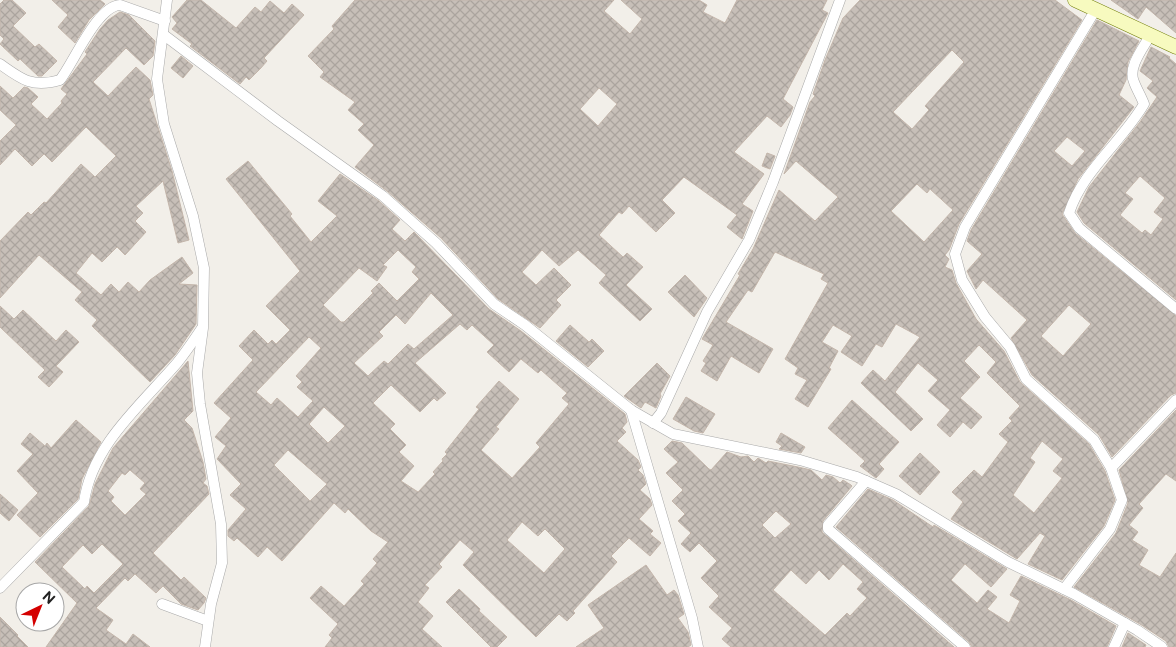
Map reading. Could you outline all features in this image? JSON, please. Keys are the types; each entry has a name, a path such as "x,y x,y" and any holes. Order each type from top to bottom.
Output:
{"main road":[{"path":"1075,0 1176,47"}],"street":[{"path":"167,0 157,79 164,124 193,216 204,268 203,328 198,373 200,404 221,524 222,541 222,562 204,647"},
{"path":"653,423 661,414 707,312 749,240 773,182 840,0"},
{"path":"0,64 24,81 46,84 60,80 98,19 115,5 120,5 165,22"},
{"path":"1064,590 1110,529 1122,500 1111,468 1094,440 1026,379 1010,347 985,317 962,280 954,254 965,227 1096,9"},
{"path":"164,34 278,121 383,196 436,243 494,304 525,325 631,410 673,434 800,460 866,481 896,494 1008,562 1124,623 1162,647"},
{"path":"1151,34 1133,66 1133,81 1140,92 1144,104 1115,146 1093,168 1074,198 1069,213 1079,228 1176,310"},
{"path":"0,588 84,502 100,454 113,436 178,361 203,328"},
{"path":"1111,468 1176,400"},
{"path":"631,410 692,618 698,647"},
{"path":"866,481 828,525 828,529 965,647"},
{"path":"162,604 208,621"},
{"path":"1114,647 1124,623"}],"building":[{"path":"4,0 12,0 26,13 13,26 35,47 39,44 57,61 42,76 38,76 20,59 18,61 0,44 4,39 0,35 0,4"},
{"path":"52,0 100,0 105,4 89,20 75,43 58,27 68,15"},
{"path":"187,0 201,0 236,28 255,7 261,12 270,1 284,13 292,4 304,15 264,58 267,61 260,69 249,80 246,77 240,84 190,46 192,44 172,29 177,23 172,17"},
{"path":"355,0 614,0 604,11 630,34 642,19 621,0 699,0 707,5 703,12 725,23 737,0 827,0 822,10 828,13 783,99 793,107 790,115 781,127 767,116 734,152 764,174 742,204 753,211 742,239 727,227 737,215 684,177 662,200 675,213 656,232 629,206 622,214 619,212 599,235 623,257 627,253 643,267 626,285 652,309 640,321 599,283 606,275 578,250 559,266 542,250 522,272 536,285 554,268 571,285 556,300 561,305 540,328 498,299 441,238 387,191 355,167 374,145 358,130 364,124 348,110 355,102 320,77 324,72 308,56 334,29 332,26","holes":["599,88 617,104 598,126 580,109"]},
{"path":"860,0 1055,0 1082,20 959,224 949,250 945,255 949,259 945,267 952,270 956,283 976,319 1004,351 1020,382 1089,444 1105,471 1115,500 1104,526 1062,580 1028,564 1045,536 1040,533 1017,559 951,519 963,502 952,492 974,470 982,477 1008,442 999,434 1012,421 1009,418 1020,406 987,373 996,362 979,345 964,361 980,377 960,398 982,417 971,429 963,422 950,437 937,425 950,410 928,391 938,380 918,363 895,392 923,419 911,431 861,383 873,370 885,381 920,337 896,324 882,347 876,344 862,366 841,352 852,336 833,325 822,342 838,351 829,368 831,369 808,407 795,399 807,380 795,374 798,368 785,359 828,283 821,279 824,274 775,252 752,292 748,290 726,322 773,349 759,373 731,356 717,381 701,371 706,363 703,361 713,345 702,339 740,275 738,274 753,249 779,190 815,221 838,197 796,161 784,174 810,102 815,96 813,94 825,60 843,18","holes":["952,50 964,62 925,106 929,110 912,129 893,112","917,184 927,193 930,189 953,210 924,242 891,211","1042,441 1063,459 1053,471 1062,478 1034,513 1013,495 1035,462 1030,458"]},
{"path":"1111,0 1176,0 1176,33 1146,7 1138,19"},
{"path":"120,12 129,15 155,41 153,56 144,65 126,48 93,82 108,96 136,67 150,80 153,95 149,99 172,171 189,240 178,243 163,181 136,206 143,213 135,221 146,232 125,255 117,247 102,262 92,253 76,273 101,295 111,284 119,292 128,282 139,292 150,280 182,257 193,273 179,284 197,285 196,324 175,355 150,382 92,326 97,320 75,300 82,292 39,255 0,298 0,241 28,212 31,215 44,202 46,203 81,164 95,177 116,156 86,127 52,162 44,154 32,166 15,149 0,165 0,141 16,125 0,110 0,86 13,98 24,87 28,88 38,97 31,104 47,119 62,103 61,101 67,94 61,89 87,54 85,52 100,29 108,20"},
{"path":"1097,20 1139,41 1128,62 1126,80 1119,95 1134,107 1078,179 1062,214 1075,233 1176,316 1176,393 1171,395 1112,457 1099,435 1032,375 1011,338 1027,320 983,280 976,289 967,271 982,254 967,241 971,230","holes":["1067,137 1085,151 1072,166 1054,151","1069,305 1091,324 1063,356 1041,336"]},
{"path":"1151,47 1170,57 1176,64 1176,300 1084,223 1077,212 1089,187 1140,122 1157,97 1147,88 1153,81 1140,71","holes":["1140,176 1165,198 1154,212 1163,219 1151,235 1145,230 1142,233 1120,215 1133,199 1125,193"]},
{"path":"181,56 193,66 183,78 171,68"},
{"path":"767,153 775,156 770,169 762,166"},
{"path":"248,161 292,214 290,216 311,242 337,216 318,201 340,174 379,201 400,220 392,229 405,241 414,232 489,309 521,331 625,414 627,422 622,428 626,432 617,441 638,460 641,467 638,470 643,475 646,484 640,490 650,499 652,505 639,519 653,531 650,534 661,543 650,556 629,538 611,556 617,562 573,611 575,613 567,621 559,614 536,637 463,565 474,552 460,540 439,564 442,567 425,585 429,588 418,602 433,616 422,629 442,647 325,647 332,638 329,635 338,624 310,598 321,586 344,606 364,584 361,581 377,563 373,559 388,542 371,531 348,509 345,513 334,503 282,561 267,547 258,557 237,538 234,541 228,536 228,530 246,509 230,495 241,484 217,459 226,446 215,437 231,418 214,403 253,360 239,346 254,330 268,344 272,340 276,344 290,330 266,306 300,271 226,179","holes":["398,250 416,267 412,272 419,279 397,301 379,283 371,291 373,293 344,322 341,322 323,305 359,268 377,281 387,267 383,265","431,293 453,315 414,349 408,344 388,364 384,361 368,376 354,363 383,336 379,332 396,315 405,324","460,324 467,330 472,325 494,345 487,352 509,372 521,359 538,373 541,370 567,393 562,398 569,404 536,443 540,447 512,478 481,450 499,429 496,427 519,399 499,381 476,407 479,409 445,452 447,454 433,472 435,474 418,492 401,481 414,466 399,452 406,445 390,429 395,424 373,403 391,385 420,412 434,398 437,401 446,393 415,363","309,337 321,348 296,376 302,382 297,387 313,401 298,417 277,398 271,405 256,392","324,407 345,426 328,443 309,424","288,450 327,484 310,501 274,465","522,522 538,536 545,529 565,549 544,573 507,540"]},
{"path":"685,275 707,298 694,317 668,292"},
{"path":"0,306 14,319 23,310 56,341 66,330 79,342 56,366 63,372 49,387 38,377 45,370 0,327"},
{"path":"570,325 589,342 592,339 604,351 588,367 556,341"},
{"path":"188,361 193,411 184,420 192,428 203,462 206,479 203,483 207,486 209,494 153,553 181,580 184,577 206,598 198,610 181,604 163,586 156,593 135,574 128,581 125,578 96,608 113,620 106,630 126,644 133,634 150,647 46,647 57,632 65,632 65,620 77,603 65,591 65,582 55,582 35,562 89,506 95,484 113,448","holes":["130,470 145,483 140,489 146,494 125,515 111,501 114,497 108,491 122,473 125,475","102,544 123,564 94,593 87,586 85,589 62,567 83,545 92,554"]},
{"path":"657,363 670,376 660,394 661,396 656,408 645,402 641,408 624,396"},
{"path":"686,397 715,414 703,433 694,431 673,419"},
{"path":"852,400 899,442 879,464 884,469 876,478 860,466 865,461 828,428"},
{"path":"1176,410 1176,481 1166,474 1139,504 1143,508 1129,525 1138,532 1132,540 1148,550 1139,565 1160,577 1176,553 1176,647 1169,647 1166,641 1140,624 1074,587 1116,533 1128,503 1119,470"},
{"path":"76,420 101,442 82,479 78,499 40,537 17,515 38,493 17,471 33,454 21,444 30,433 45,446 47,443 51,448"},
{"path":"781,433 805,447 801,453 779,449 782,446 776,442"},
{"path":"672,441 682,443 711,470 727,452 741,457 748,456 754,462 758,458 766,463 768,461 811,470 822,480 826,475 833,477 840,483 843,480 851,485 823,521 822,532 954,647 731,647 722,639 732,628 709,607 719,596 701,578 717,561 699,543 690,552 681,544 691,533 678,521 685,514 672,501 683,490 666,473 678,462 664,449","holes":["776,511 791,524 775,538 762,525","843,564 863,582 857,589 867,598 850,616 847,613 825,635 773,590 791,570 806,584 819,570 829,580"]},
{"path":"920,453 940,472 920,495 899,476"},
{"path":"868,489 893,500 933,527 934,525 1007,569 991,587 965,564 951,580 977,603 988,590 997,597 987,609 1009,623 1020,601 1010,595 1021,576 1071,600 1116,626 1107,647 972,647 969,642 836,527"},
{"path":"0,494 18,510 9,521 0,513"},
{"path":"646,565 667,595 674,590 678,595 684,614 678,618 688,632 691,645 688,647 576,647 604,628 588,605"},
{"path":"459,589 507,637 497,647 491,647 446,602"},
{"path":"0,617 28,647 0,647"},
{"path":"1128,633 1146,645 1145,647 1122,647"}]}
